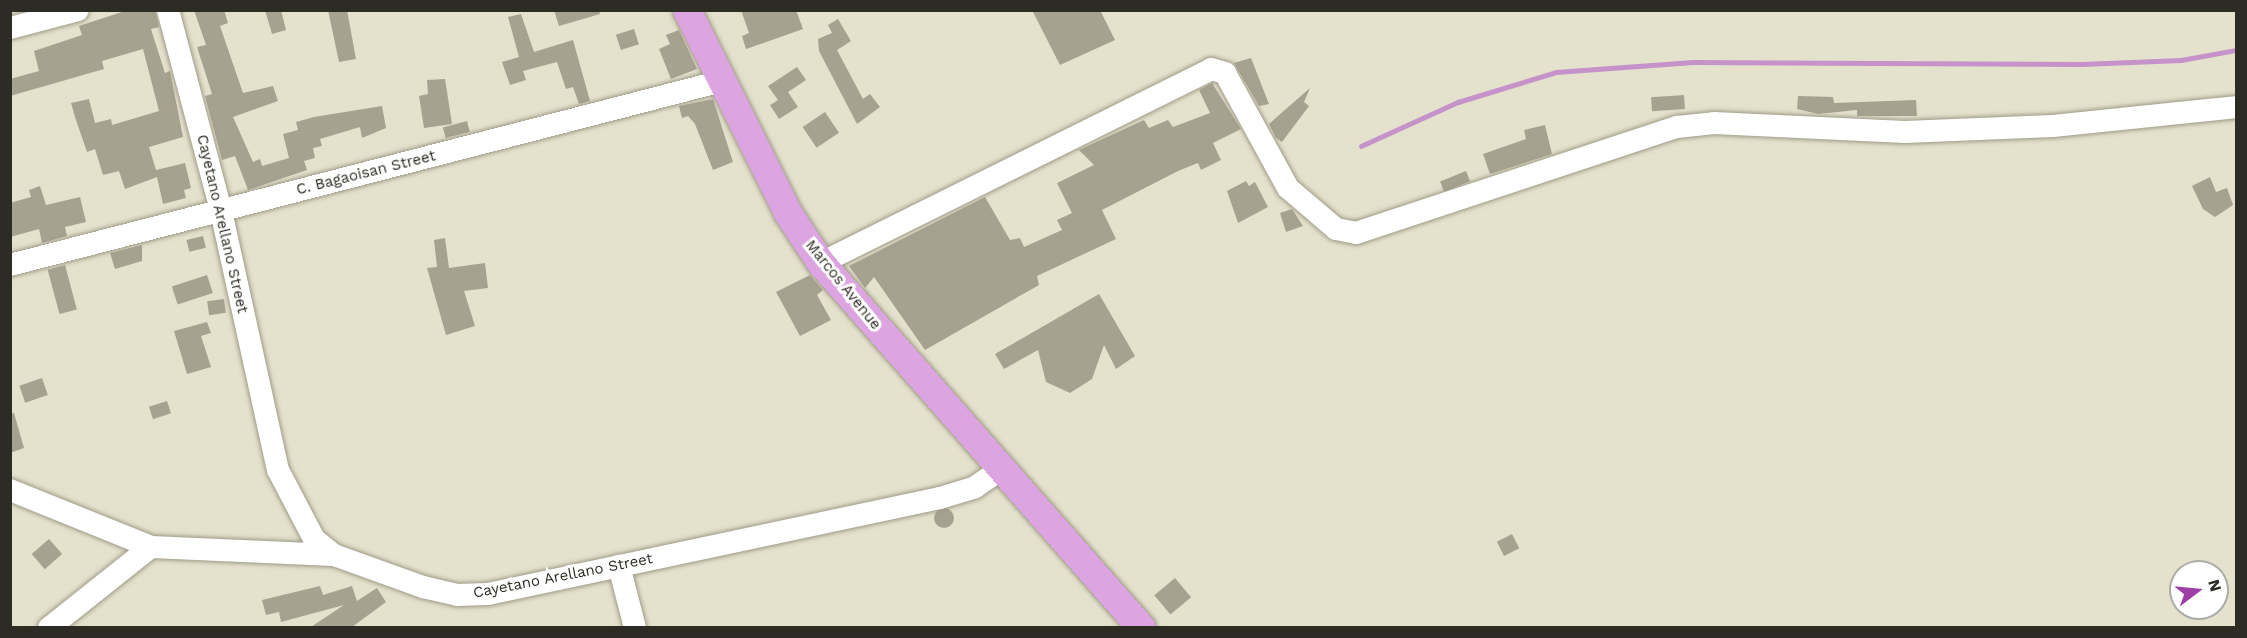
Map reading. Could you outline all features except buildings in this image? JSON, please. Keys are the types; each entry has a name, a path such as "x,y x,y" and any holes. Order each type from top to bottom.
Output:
{"main road":[{"name":"Marcos Avenue","path":"687,10 788,213 821,263 1133,624"}],"street":[{"path":"10,28 78,10"},
{"name":"Cayetano Arellano Street","path":"168,10 221,211 278,470 314,539 333,555 457,595 488,594 940,498 975,487 1002,470"},
{"path":"821,263 1211,69 1225,73 1288,188 1336,229 1356,233 1677,127 1714,123 1905,132 2053,126 2236,107"},
{"name":"C. Bagaoisan Street","path":"10,264 722,81"},
{"path":"10,490 151,548 333,555"},
{"path":"49,627 151,548"},
{"path":"620,566 634,627"}],"waterway":[{"path":"1361,146 1458,102 1556,72 1693,62 2082,64 2181,60 2236,50"}]}
